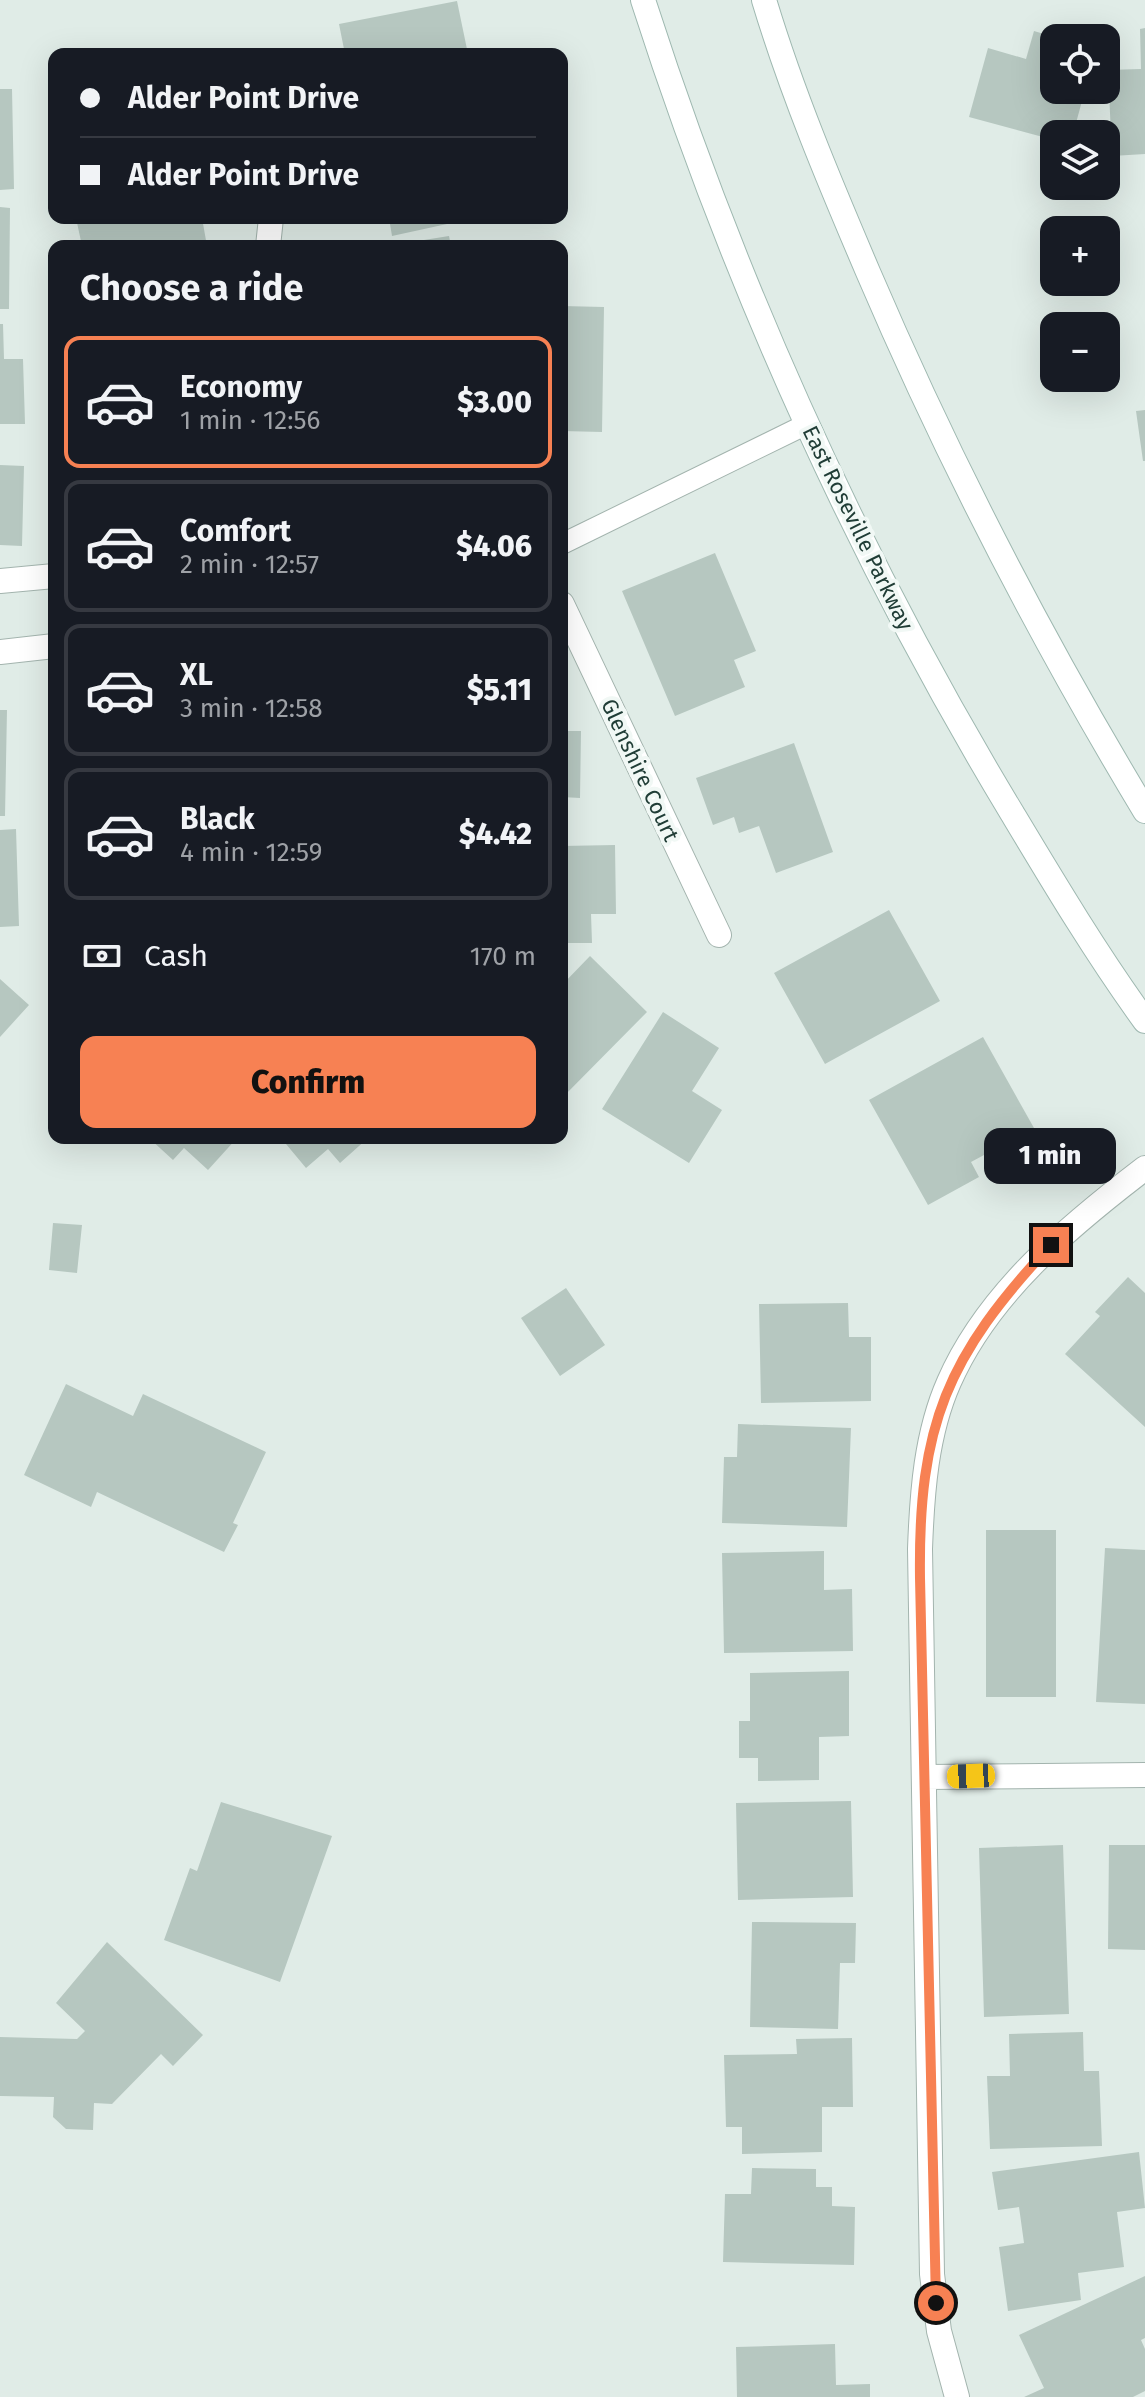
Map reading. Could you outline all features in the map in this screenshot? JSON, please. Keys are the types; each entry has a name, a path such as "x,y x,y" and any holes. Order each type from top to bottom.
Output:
{"street":[{"name":"East Roseville Parkway","path":"643,0 702,169 807,424 914,643 1057,888 1145,1021"},
{"path":"764,0 807,123 854,241 958,475 1080,703 1145,811"},
{"path":"0,581 48,577"},
{"name":"Glenshire Court","path":"568,617 719,935"},
{"path":"0,652 48,647"},
{"path":"957,2397 939,2331 932,2274 920,1549 923,1490 933,1431 949,1382 974,1337 1009,1290 1051,1245 1145,1168"},
{"path":"924,1777 1145,1775"}],"lane":[{"path":"568,541 807,424"}],"building":[{"path":"457,1 467,48 344,48 339,24"},
{"path":"1145,28 1145,154 1120,156 1120,120 1110,120 1110,104 1120,104 1120,70 1141,69 1140,29"},
{"path":"1034,31 1040,33 1040,104 1081,104 1077,120 1040,120 1040,136 969,117 988,48 1026,59"},
{"path":"0,89 12,89 14,189 0,190"},
{"path":"0,207 10,208 9,309 0,309"},
{"path":"77,224 203,224 206,240 81,240"},
{"path":"390,224 447,224 392,236"},
{"path":"449,236 450,240 424,240"},
{"path":"568,306 604,307 602,432 568,431"},
{"path":"0,324 3,324 4,359 23,359 25,424 0,424"},
{"path":"1145,410 1145,461 1143,461 1136,411"},
{"path":"0,465 24,466 22,546 0,545"},
{"path":"715,553 756,651 734,660 745,687 675,716 622,591"},
{"path":"0,710 7,710 5,816 0,816"},
{"path":"568,731 581,731 580,798 568,797"},
{"path":"794,743 833,852 776,873 759,826 739,833 734,817 713,825 696,778"},
{"path":"16,829 19,926 0,927 0,830"},
{"path":"615,845 616,914 591,914 592,943 568,943 568,846"},
{"path":"889,910 940,1001 825,1064 774,973"},
{"path":"590,956 647,1012 568,1092 568,979"},
{"path":"0,979 29,1005 0,1037"},
{"path":"663,1012 719,1048 692,1091 722,1110 689,1163 602,1109"},
{"path":"983,1037 1034,1128 971,1162 979,1177 928,1205 869,1100"},
{"path":"156,1144 232,1144 208,1170 184,1148 173,1160"},
{"path":"286,1144 361,1144 340,1163 328,1149 306,1168"},
{"path":"53,1223 82,1225 77,1273 49,1270"},
{"path":"1128,1277 1145,1293 1145,1427 1065,1354 1100,1316 1095,1312"},
{"path":"566,1288 605,1345 560,1376 521,1318"},
{"path":"848,1303 849,1337 871,1337 871,1401 761,1403 759,1304"},
{"path":"66,1384 133,1416 143,1394 266,1452 233,1523 238,1525 224,1552 97,1492 91,1507 24,1475"},
{"path":"738,1424 851,1428 847,1527 722,1523 724,1457 737,1457"},
{"path":"986,1530 1056,1530 1056,1697 986,1697"},
{"path":"1105,1548 1145,1550 1145,1704 1096,1702"},
{"path":"824,1551 824,1590 852,1589 853,1651 724,1653 722,1553"},
{"path":"849,1671 849,1736 819,1737 819,1780 758,1781 758,1758 739,1758 739,1721 750,1721 750,1673"},
{"path":"851,1801 853,1897 738,1900 736,1803"},
{"path":"221,1802 332,1836 280,1982 164,1940 190,1868 197,1871"},
{"path":"1063,1845 1069,2014 984,2017 979,1848"},
{"path":"1109,1845 1145,1845 1145,1950 1108,1949"},
{"path":"752,1922 856,1923 855,1963 840,1963 838,2029 750,2027"},
{"path":"107,1942 203,2035 173,2066 161,2054 112,2104 94,2103 93,2130 66,2129 53,2117 54,2097 0,2096 0,2037 77,2039 85,2031 56,2003"},
{"path":"1083,2032 1084,2071 1099,2071 1102,2146 990,2149 987,2076 1010,2076 1009,2034"},
{"path":"852,2038 853,2107 822,2107 822,2152 742,2154 742,2127 726,2127 724,2055 797,2054 796,2039"},
{"path":"1139,2152 1145,2208 1117,2212 1124,2267 1078,2273 1081,2300 1008,2311 999,2247 1024,2243 1019,2207 998,2210 992,2172"},
{"path":"752,2168 816,2169 816,2187 832,2187 832,2206 855,2207 854,2265 723,2262 725,2194 751,2194"},
{"path":"1145,2276 1145,2338 1141,2340 1145,2349 1145,2391 1133,2397 1024,2397 1044,2388 1019,2335"},
{"path":"835,2344 836,2385 870,2384 870,2397 737,2397 736,2347"}],"route":[{"path":"936,2303 932,2274 920,1578 923,1490 933,1431 949,1382 974,1337 1009,1290 1051,1245"}]}
